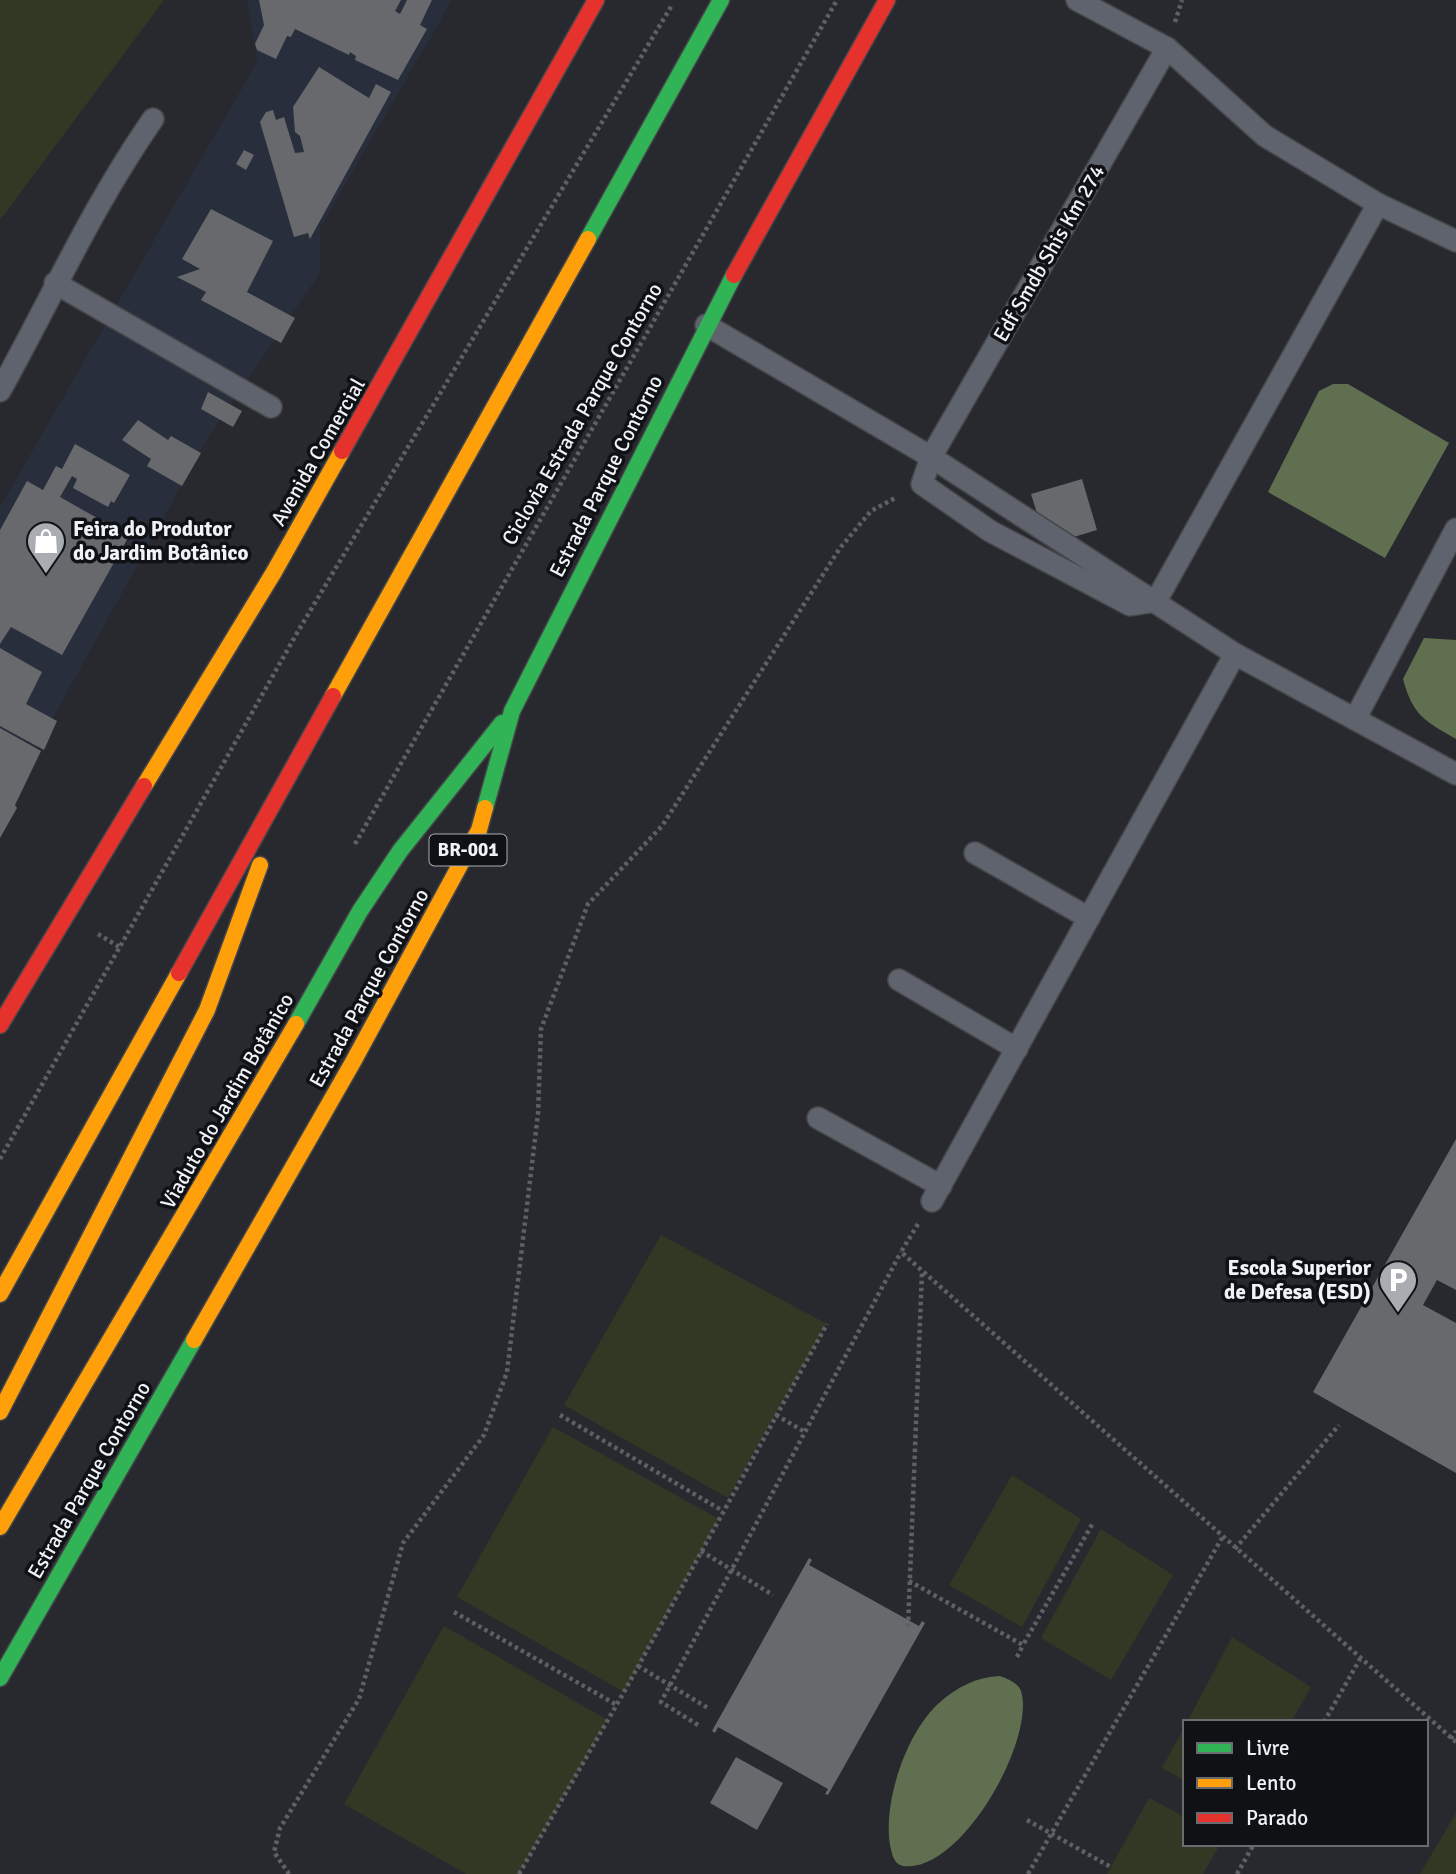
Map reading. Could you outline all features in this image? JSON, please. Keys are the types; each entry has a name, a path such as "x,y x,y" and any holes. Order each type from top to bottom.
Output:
{"main road":[{"name":"Avenida Comercial","path":"0,1025 274,572 596,0"},
{"path":"0,1294 721,0"},
{"name":"Estrada Parque Contorno","path":"0,1678 346,1074 479,830 512,711 706,325 887,0"},
{"name":"Viaduto do Jardim Botânico","path":"0,1527 273,1066 360,911 400,851 512,711"},
{"path":"0,1412 207,1010 301,751"}],"lane":[{"path":"1077,0 1167,48 1265,136 1378,204 1456,241"},
{"name":"Edf Smdb Shis Km 274","path":"922,484 931,457 1167,48"},
{"path":"0,391 114,175 153,119"},
{"path":"1156,601 1378,204"},
{"path":"55,283 271,407"},
{"path":"706,325 931,457 1235,654 1456,774"},
{"path":"922,484 990,531 1130,605 1156,601"},
{"path":"1355,719 1456,529"},
{"path":"818,1118 937,1194 1235,654"},
{"path":"975,853 1089,918"},
{"path":"899,981 1017,1049"}],"path":[{"path":"0,1159 304,621 675,0"},
{"name":"Ciclovia Estrada Parque Contorno","path":"355,844 836,0"},
{"path":"289,1874 274,1852 280,1828 359,1699 404,1543 484,1435 507,1372 538,1114 541,1029 588,904 662,826 840,548 871,511 922,484"},
{"path":"698,1725 661,1702 901,1252 937,1194"},
{"path":"901,1252 1453,1740 1456,1731"},
{"path":"908,1627 922,1270"},
{"path":"519,1874 617,1704 827,1324"},
{"path":"560,1415 723,1511"},
{"path":"776,1415 805,1432"},
{"path":"1235,1549 1339,1425"},
{"path":"1017,1657 1093,1523"},
{"path":"1028,1874 1222,1538"},
{"path":"701,1551 773,1595"},
{"path":"909,1581 1023,1645"},
{"path":"454,1612 617,1704"},
{"path":"1325,1720 1360,1659"},
{"path":"638,1666 708,1708"},
{"path":"1027,1820 1111,1867"},
{"path":"1237,1874 1253,1846"}],"shaded area":[{"path":"0,0 164,0 0,220"},
{"path":"247,0 452,0 320,228 320,273 207,439 0,814 0,507 257,62"},
{"path":"1333,384 1348,384 1449,443 1385,558 1268,492 1319,391"},
{"path":"1424,638 1456,640 1456,739 1422,716 1411,701 1403,679"},
{"path":"661,1235 827,1324 728,1498 564,1405"},
{"path":"553,1427 719,1519 624,1692 457,1597"},
{"path":"1012,1475 1081,1519 1022,1627 949,1585"},
{"path":"1101,1529 1173,1575 1111,1680 1041,1638"},
{"path":"444,1626 608,1720 519,1874 466,1874 344,1804"},
{"path":"1232,1637 1311,1687 1292,1720 1188,1720"},
{"path":"1000,1676 1020,1688 1023,1713 1006,1770 970,1827 948,1849 925,1863 900,1865 894,1858 890,1845 890,1809 900,1769 916,1732 939,1703 953,1692 975,1681"},
{"path":"1183,1730 1183,1780 1162,1768"},
{"path":"1149,1798 1183,1816 1183,1846 1219,1846 1203,1874 1107,1874"},
{"path":"1456,1813 1456,1874 1420,1874"}],"building":[{"path":"259,0 401,0 395,11 400,14 407,0 432,0 420,25 427,29 398,80 355,60 356,56 350,52 349,55 295,29 291,37 287,36 276,59 257,50 255,44 264,25"},
{"path":"319,67 369,98 376,84 391,92 310,239 308,233 294,237 260,122 266,112 273,110 276,120 284,117 295,153 304,152 300,136 295,132 293,107"},
{"path":"244,150 254,155 246,170 236,164"},
{"path":"211,209 273,241 247,292 295,318 281,343 201,300 206,292 177,277 200,269 182,259"},
{"path":"208,392 242,411 233,427 201,409"},
{"path":"138,420 168,440 171,436 201,453 182,486 147,466 151,459 122,440"},
{"name":"Feira do Produtor do Jardim Botânico","path":"75,444 130,475 114,503 111,501 108,507 73,488 77,479 72,476 60,497 129,536 62,655 11,627 0,644 0,530 27,481 43,490 56,466 62,469"},
{"path":"1082,479 1097,530 1047,545 1031,494"},
{"path":"0,648 42,672 26,704 57,721 44,750 0,726"},
{"path":"0,728 41,751 15,805 17,808 0,838"},
{"name":"Escola Superior de Defesa (ESD)","path":"1456,1139 1456,1290 1437,1280 1423,1305 1456,1323 1456,1473 1313,1392"},
{"path":"809,1558 812,1560 809,1565 919,1626 922,1621 925,1623 828,1795 825,1794 828,1789 718,1727 715,1733 712,1731"},
{"path":"736,1757 783,1783 757,1830 710,1803"}],"traffic: fast":[{"path":"588,239 721,0"},
{"path":"485,808 512,711 734,275"},
{"path":"296,1024 360,911 400,851 502,723"},
{"path":"0,1678 194,1340"}],"traffic: slow":[{"path":"333,696 588,239"},
{"path":"144,786 274,572 342,451"},
{"path":"194,1340 353,1062 479,830 485,808"},
{"path":"0,1412 207,1010 260,865"},
{"path":"0,1294 179,973"},
{"path":"0,1527 296,1024"}],"traffic: jam":[{"path":"342,451 596,0"},
{"path":"734,275 887,0"},
{"path":"179,973 333,696"},
{"path":"0,1025 144,786"}],"place":[{"name":"Feira do Produtor do Jardim Botânico","path":"46,575"},
{"name":"Escola Superior de Defesa (ESD)","path":"1398,1314"}]}
